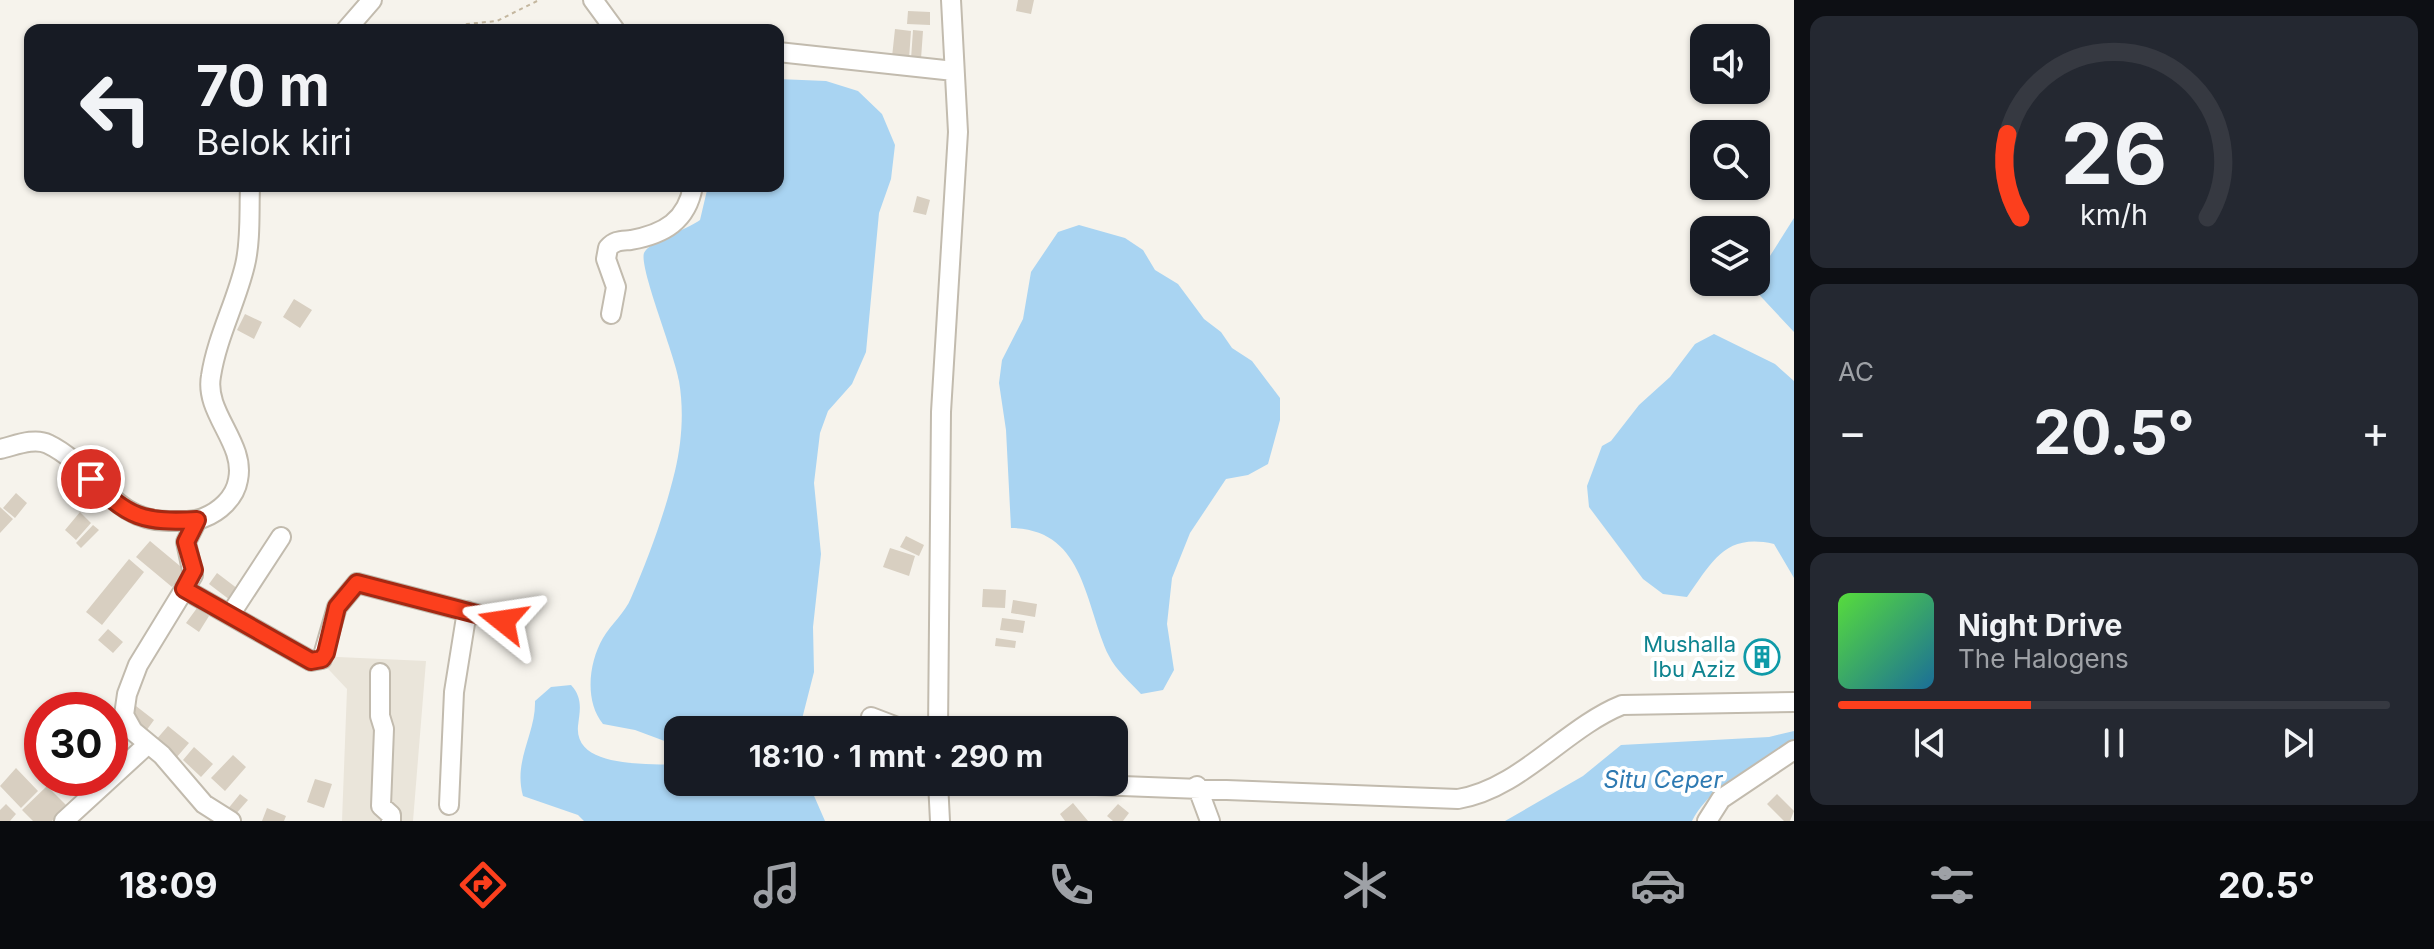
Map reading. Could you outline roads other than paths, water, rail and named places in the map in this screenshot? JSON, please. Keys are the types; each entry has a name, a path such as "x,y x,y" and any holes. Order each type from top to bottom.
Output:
{"street":[{"path":"351,24 372,0"},
{"path":"593,0 611,24"},
{"path":"938,716 941,412 958,132 951,0"},
{"path":"784,53 954,71"},
{"path":"0,449 44,442 128,513 149,521 197,520 223,506 239,478 238,461 211,397 210,377 223,326 245,264 250,192"},
{"path":"611,314 616,287 606,259 608,248 618,241 664,231 677,223 692,192"},
{"path":"197,520 186,542 194,570 138,665 127,694 126,723 204,804 231,821"},
{"path":"230,615 281,537"},
{"path":"184,589 305,658 317,661 326,653 337,607 357,583 503,621"},
{"path":"449,805 454,692 467,611"},
{"path":"380,673 380,716 384,729 381,806 391,815 391,821"},
{"path":"1128,784 1458,799 1480,794 1499,784 1599,716 1622,705 1794,702"},
{"path":"64,821 148,744"},
{"path":"1707,821 1721,799 1794,750"},
{"path":"1197,786 1210,821"},
{"path":"939,796 940,821"}],"water":[{"path":"784,79 826,81 858,91 882,114 895,145 891,179 879,213 866,352 852,384 828,411 820,433 814,483 821,554 813,627 814,672 803,716 664,716 664,741 635,730 603,724 591,693 592,670 598,648 628,603 656,536 675,471 681,437 679,381 644,262 644,253 653,244 700,220 707,192 784,192"},
{"path":"1794,218 1794,332 1760,296 1770,296 1770,256"},
{"path":"1079,225 1125,238 1143,250 1155,270 1178,284 1204,319 1221,332 1232,348 1252,361 1280,398 1280,420 1268,464 1248,475 1226,479 1190,533 1172,578 1167,624 1174,670 1163,690 1141,694 1109,656 1087,592 1068,555 1054,541 1035,532 1011,528 1006,430 999,383 1002,360 1023,319 1031,272 1058,232"},
{"path":"1714,334 1775,364 1794,381 1794,578 1774,544 1743,543 1722,553 1687,597 1663,594 1643,579 1589,507 1587,486 1602,446 1611,441 1639,405 1670,377 1695,344"},
{"path":"571,685 575,690 580,709 580,740 588,750 616,761 664,764 664,796 814,796 825,821 584,821 578,815 523,796 521,771 535,701 551,687"},
{"name":"Situ Ceper","path":"1794,731 1794,746 1723,785 1692,821 1505,821 1583,776 1621,745 1769,737"}],"place":[{"name":"Mushalla Ibu Aziz","path":"1762,657"}]}
